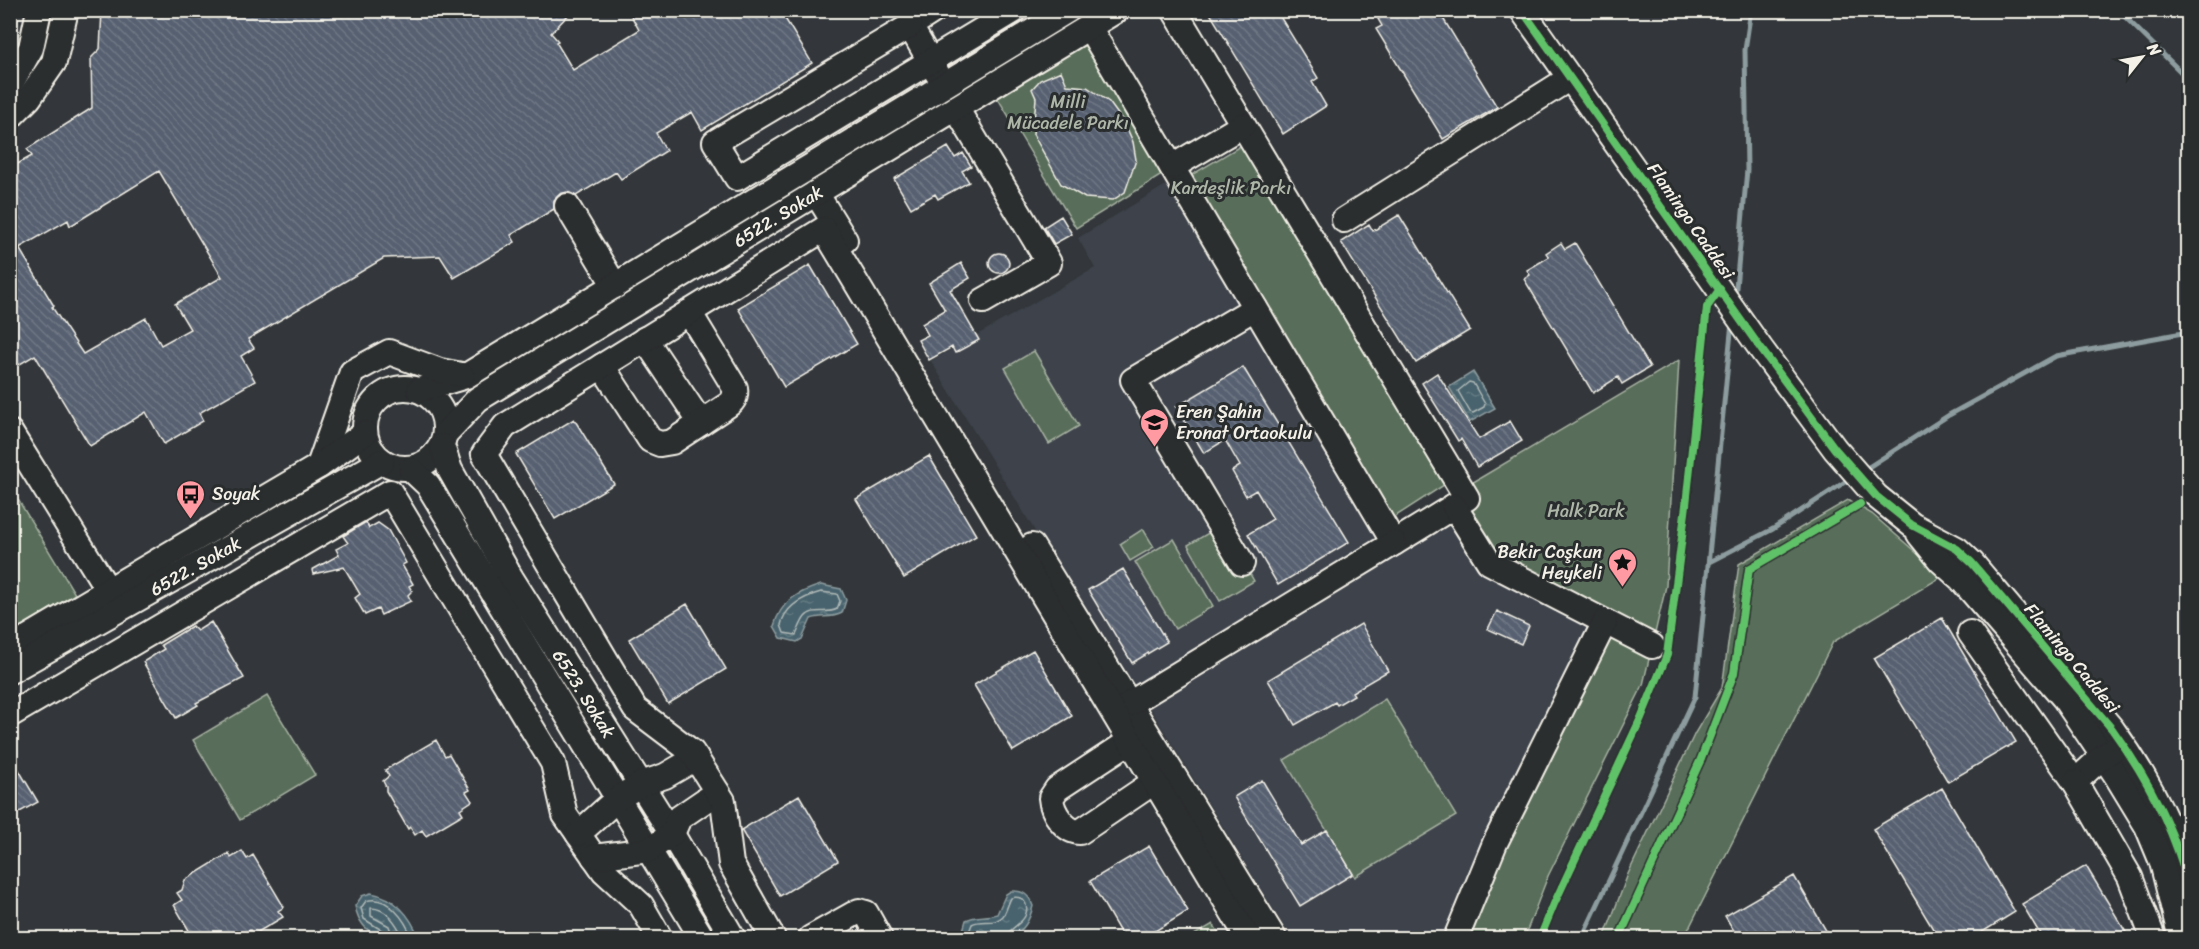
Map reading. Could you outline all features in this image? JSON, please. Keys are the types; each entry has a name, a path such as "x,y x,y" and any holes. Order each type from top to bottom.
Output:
{"street":[{"path":"10,84 31,48 39,10"},
{"path":"10,117 29,98 54,62 66,10"},
{"path":"935,10 715,142 737,178 1015,10"},
{"name":"6522. Sokak","path":"419,390 466,376 1068,10"},
{"name":"6522. Sokak","path":"444,440 477,399 1117,10"},
{"path":"1129,704 1467,498 1174,10"},
{"name":"Flamingo Caddesi","path":"1522,10 1761,349 1835,449 1876,496 1912,525 1957,549 1972,563 2113,750 2161,807 2181,855 2181,939"},
{"path":"910,26 945,86"},
{"path":"1089,27 1394,543"},
{"path":"1344,220 1570,78"},
{"path":"956,108 1048,263 983,301"},
{"path":"1172,167 1243,125"},
{"path":"816,193 1274,939"},
{"path":"567,206 615,286"},
{"path":"773,939 731,864 723,801 692,752 635,709 484,454 505,426 824,229 1248,939"},
{"path":"1242,563 1133,380 1255,308"},
{"path":"602,366 654,443 666,444 701,423 732,402 735,388 689,312"},
{"path":"645,339 701,423"},
{"path":"319,466 352,372 389,352 440,371 466,376"},
{"path":"407,387 419,390 437,403 446,422 444,440 434,457 424,465 401,469 382,462 368,444 365,433 369,410 376,400 396,388 407,387"},
{"path":"10,432 108,590"},
{"name":"6522. Sokak","path":"10,648 319,466 365,433"},
{"name":"6523. Sokak","path":"444,440 450,470 511,578 641,783 733,939"},
{"name":"6522. Sokak","path":"10,671 382,462"},
{"name":"6523. Sokak","path":"411,469 428,485 702,939"},
{"path":"10,715 390,492 553,763 565,815 604,871 640,905 660,939"},
{"path":"1454,506 1489,562 1652,646"},
{"path":"1456,939 1495,843 1605,622"},
{"path":"1970,633 2075,782 2130,877 2153,939"},
{"path":"1130,741 1056,789 1051,798 1053,807 1066,828 1072,832 1080,832 1154,782"},
{"path":"2075,782 2113,750"},
{"path":"578,834 617,799 641,783 665,776 696,758"},
{"path":"594,857 649,850 672,834 679,818 717,792"},
{"path":"811,939 859,911 867,914 880,939"}],"shaded area":[{"name":"Eren Şahin Eronat Ortaokulu","path":"1166,185 1379,535 1133,691 931,361 1095,268 1078,238"},
{"path":"1450,518 1595,623 1450,938 1291,938 1147,703"}],"green space":[{"name":"Milli Mücadele Parkı","path":"1086,37 1165,173 1076,228 994,92"},
{"name":"Kardeşlik Parkı","path":"1242,145 1444,485 1393,518 1188,177"},
{"path":"1034,351 1079,426 1049,444 1005,368"},
{"name":"Halk Park","path":"1679,360 1666,586 1643,685 1548,876 1524,938 1462,938 1607,638 1490,554 1471,523 1470,484"},
{"path":"11,488 75,594 10,633"},
{"path":"1848,500 1872,514 1943,576 1833,642 1684,938 1604,938 1628,874 1695,733 1722,688 1739,564"},
{"path":"1222,525 1254,581 1220,601 1188,545"},
{"path":"1143,529 1154,547 1130,561 1120,544"},
{"path":"1174,539 1213,606 1175,629 1135,562"},
{"path":"267,696 315,775 240,820 193,740"},
{"path":"1385,699 1456,816 1355,877 1284,760"},
{"path":"1213,924 1222,938 1189,938"}],"water":[{"path":"1473,372 1495,408 1470,422 1449,387"},
{"path":"821,585 841,589 846,600 842,613 811,619 802,639 797,642 781,638 774,626 781,610 798,594"},
{"path":"1011,891 1025,894 1033,906 1023,928 1016,934 998,939 965,938 962,934 966,920 997,914 1006,894"},
{"path":"371,893 395,903 412,922 419,938 387,938 370,932 364,926 355,906 362,896"}],"building":[{"path":"102,10 573,10 551,33 558,41 556,42 573,70 639,30 628,10 780,10 812,63 702,130 692,112 656,133 666,151 621,179 616,172 576,196 567,192 560,194 554,200 554,209 511,235 515,242 454,278 440,256 384,258 248,339 254,348 241,356 255,381 199,413 203,421 164,444 146,412 90,446 35,355 10,370 10,168 32,156 27,149 92,108 91,58 100,49","holes":["159,171 222,277 175,304 190,329 161,345 146,318 83,354 52,307 54,306 19,248 68,220 70,226"]},
{"path":"1208,10 1276,10 1318,78 1312,82 1326,106 1283,134"},
{"path":"1392,10 1438,10 1497,107 1443,139 1376,29 1382,26 1378,19"},
{"path":"1061,71 1067,85 1087,87 1109,102 1125,124 1133,142 1136,160 1125,192 1113,200 1085,198 1061,184 1033,134 1036,98 1032,89 1040,80"},
{"path":"948,147 955,158 963,153 971,166 962,171 969,182 938,199 935,194 911,208 894,179"},
{"path":"1399,215 1470,330 1416,363 1341,242 1369,224 1373,231"},
{"path":"1061,216 1072,234 1054,244 1044,227"},
{"path":"1561,243 1565,249 1575,243 1650,367 1622,384 1618,377 1593,393 1524,279 1530,275 1527,270 1549,257 1546,253"},
{"path":"995,253 1003,253 1009,259 1009,267 1003,273 995,273 989,267 989,259"},
{"path":"961,263 970,278 950,290 979,340 955,353 952,347 929,360 918,340 928,335 922,324 945,310 929,283"},
{"path":"810,265 857,344 784,387 738,308"},
{"name":"Eren Şahin Eronat Ortaokulu","path":"1243,367 1349,542 1278,585 1248,534 1273,519 1256,490 1246,496 1232,471 1240,466 1225,440 1204,453 1176,407"},
{"path":"1437,373 1479,439 1510,421 1522,441 1477,467 1461,439 1458,441 1422,383"},
{"path":"574,419 614,484 555,519 516,454"},
{"path":"929,456 976,535 904,578 856,499"},
{"path":"366,522 369,528 378,523 388,530 406,563 402,565 413,584 409,586 412,591 408,595 411,601 381,615 378,609 365,615 355,598 360,594 344,567 313,574 312,570 339,555 336,549 348,543 343,536"},
{"path":"1123,569 1167,642 1132,663 1088,590"},
{"path":"687,604 726,669 668,704 629,639"},
{"path":"1497,611 1529,626 1521,644 1488,629"},
{"path":"1942,618 2016,742 1948,782 1874,658"},
{"path":"211,622 244,678 196,703 198,705 176,718 143,662 164,649 161,645 192,626 197,631"},
{"path":"1361,624 1388,671 1352,692 1354,695 1337,705 1335,702 1295,725 1268,680"},
{"path":"1033,650 1072,716 1013,751 974,685"},
{"path":"436,740 445,756 449,754 470,790 466,792 472,801 460,809 463,814 426,836 422,830 415,835 410,827 408,829 386,791 383,781 389,776 385,770"},
{"path":"10,755 38,802 16,814 10,803"},
{"path":"1262,780 1301,845 1327,830 1353,874 1300,906 1234,797"},
{"path":"1942,788 2015,912 1971,939 1939,939 1873,829"},
{"path":"799,795 838,861 780,896 741,830"},
{"path":"1149,846 1188,911 1142,939 1124,939 1090,881"},
{"path":"242,851 247,859 253,855 284,907 278,911 283,917 253,935 250,930 237,939 194,939 174,905 182,900 177,893 182,890 185,880 229,853 231,858"},
{"path":"2086,866 2130,939 2043,939 2022,904"},
{"path":"1794,876 1831,939 1739,939 1725,916"}],"waterway":[{"path":"1735,298 1747,170 1745,50 1751,10"},
{"path":"2118,10 2188,79"},
{"path":"1582,938 1695,697 1732,322"},
{"path":"1861,472 1949,415 2056,356 2188,332"},
{"path":"1709,562 1773,529 1851,478"}],"cycle path":[{"path":"1522,10 1761,349 1835,449 1876,496 1912,525 1957,549 1972,563 2112,729 2137,765 2158,803 2175,842 2188,883"},
{"path":"1540,938 1641,718 1667,655 1707,307 1720,289"},
{"path":"1619,938 1701,759 1734,673 1749,569 1860,504"}],"place":[{"name":"Eren Şahin Eronat Ortaokulu","path":"1155,448"},
{"name":"Soyak","path":"191,520"},
{"name":"Bekir Coşkun Heykeli","path":"1623,588"}]}
